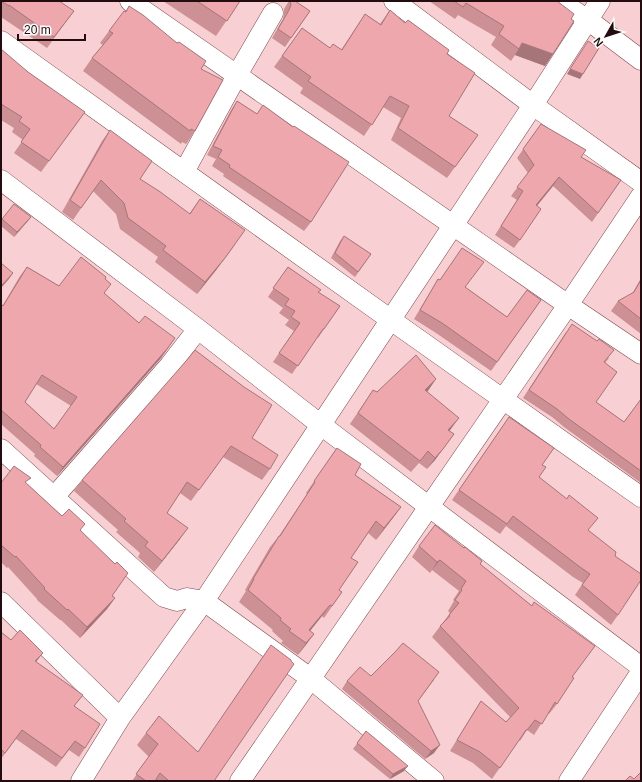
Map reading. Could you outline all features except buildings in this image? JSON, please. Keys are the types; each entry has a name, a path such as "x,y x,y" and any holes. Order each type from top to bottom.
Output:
{"street":[{"path":"130,1 453,226 641,354"},
{"path":"394,1 533,105 641,182"},
{"path":"559,1 588,20 641,60"},
{"path":"81,781 120,718 204,601 391,320 600,1"},
{"path":"184,172 273,13"},
{"path":"1,40 391,320 641,497"},
{"path":"1,180 641,667"},
{"path":"240,781 568,305 641,196"},
{"path":"54,497 170,364 198,329"},
{"path":"1,449 164,598 177,601 187,598 204,601 310,678 434,781"},
{"path":"1,602 120,718"},
{"path":"568,781 641,672"}]}
